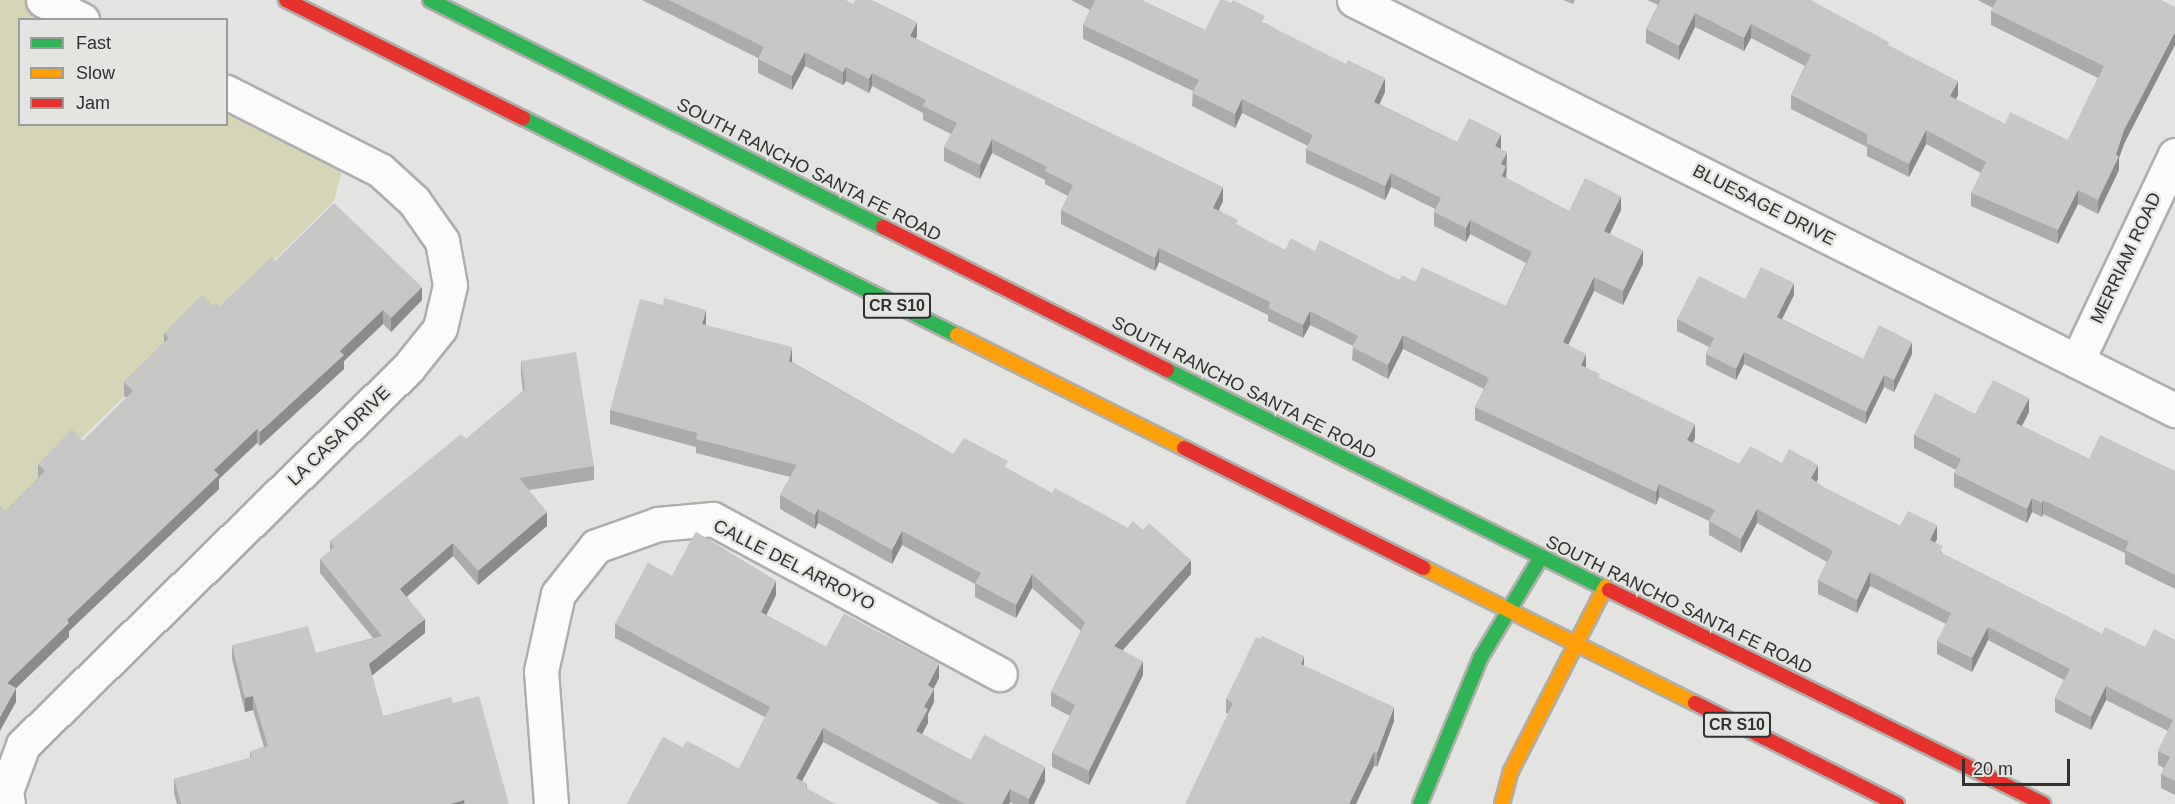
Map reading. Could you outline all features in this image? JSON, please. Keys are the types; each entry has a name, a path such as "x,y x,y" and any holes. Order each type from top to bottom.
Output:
{"main road":[{"name":"CR S10","path":"286,0 1897,804"},
{"name":"SOUTH RANCHO SANTA FE ROAD","path":"430,0 1540,557 2043,804"},
{"path":"1420,804 1481,657 1540,557"},
{"path":"1502,804 1511,771 1578,646 1605,588"}],"street":[{"path":"43,0 78,18"},
{"name":"BLUESAGE DRIVE","path":"1354,0 2175,410"},
{"name":"LA CASA DRIVE","path":"8,804 6,791 23,746 408,368 440,328 450,285 442,241 414,201 380,170 228,93"},
{"name":"MERRIAM ROAD","path":"2077,362 2175,155"},
{"name":"CALLE DEL ARROYO","path":"552,804 541,671 558,594 596,546 658,524 713,519 1000,674"}],"green space":[{"path":"0,0 25,0 64,18 18,18 18,126 228,126 228,108 342,170 334,201 220,314 128,393 0,517"}],"building":[{"path":"669,0 845,0 853,4 855,0 872,0 917,22 910,36 1223,187 1213,208 1238,220 1236,224 1285,250 1291,238 1315,251 1320,240 1399,280 1402,275 1415,282 1422,267 1506,306 1532,252 1470,220 1466,228 1434,212 1441,198 1391,173 1385,186 1306,149 1313,135 1242,99 1235,114 1192,93 1199,80 1083,25 1095,0 1141,0 1205,30 1220,0 1231,3 1233,0 1265,16 1262,22 1346,64 1348,60 1385,78 1374,102 1457,142 1469,118 1501,134 1495,146 1507,152 1501,164 1506,166 1502,176 1569,211 1585,178 1621,196 1604,231 1643,250 1623,291 1594,277 1563,342 1586,354 1581,365 1600,374 1598,377 1695,424 1687,440 1739,464 1750,446 1782,463 1789,449 1818,465 1811,478 1823,487 1900,526 1908,511 1937,525 1930,540 1943,546 1940,552 2102,634 2105,627 2145,647 2154,629 2175,640 2175,781 2161,774 2170,757 2158,751 2173,720 2106,686 2091,717 2055,698 2070,669 1988,627 1972,658 1937,641 1951,613 1870,572 1857,600 1818,580 1833,551 1757,509 1741,539 1709,521 1715,510 1659,484 1656,492 1475,407 1489,378 1403,335 1388,365 1352,347 1358,336 1310,311 1303,325 1268,308 1270,302 1159,248 1155,258 1061,210 1073,185 1045,171 1047,167 992,139 980,165 944,147 957,123 923,106 926,100 872,73 869,79 846,67 843,72 805,52 792,76 758,59 764,47"},
{"path":"1661,0 1810,0 1889,42 1888,45 1958,81 1950,96 2005,124 2010,112 2068,140 2104,66 1991,11 1997,0 2161,0 2175,7 2175,32 2124,130 2116,155 2119,156 2098,200 2078,190 2058,230 1971,193 1986,162 1926,130 1909,164 1867,143 1867,134 1791,95 1811,55 1751,24 1744,38 1695,13 1679,46 1646,29"},
{"path":"334,203 422,287 391,318 383,310 340,351 344,355 260,432 257,429 214,470 219,475 67,620 69,623 7,683 16,688 0,717 0,505 5,511 45,471 38,464 72,429 83,441 133,391 124,382 169,338 164,333 202,295 213,306 216,303 219,307 271,257 275,261"},
{"path":"1761,267 1794,283 1777,317 1863,359 1879,325 1912,342 1894,380 1884,375 1866,412 1744,352 1736,369 1706,354 1714,338 1677,319 1699,276 1745,299"},
{"path":"664,298 706,310 702,324 792,347 789,361 953,454 964,438 1008,461 1005,467 1052,493 1055,488 1128,528 1133,521 1143,530 1149,523 1191,560 1114,646 1143,661 1089,771 1052,753 1075,705 1051,692 1085,622 1032,574 1016,605 975,583 981,573 902,531 892,550 818,509 815,515 780,495 797,465 696,439 697,433 610,410 640,299 663,305"},
{"path":"576,352 594,466 519,478 547,512 478,571 453,543 400,589 425,619 369,664 383,716 451,697 453,703 479,696 509,804 465,804 464,800 450,804 181,804 174,779 252,757 250,752 268,746 253,696 245,698 232,645 308,626 316,653 382,636 320,559 334,547 330,541 461,434 466,439 525,389 521,361"},
{"path":"1993,380 2029,398 2016,423 2089,459 2100,435 2175,471 2175,575 2125,550 2129,542 2043,500 2042,503 2032,498 2027,509 1954,473 1961,459 1914,435 1935,393 1975,414"},
{"path":"696,532 776,581 761,612 826,647 844,614 939,664 928,685 934,689 924,707 928,709 916,731 971,760 984,735 1045,767 1029,799 1010,789 1002,804 965,804 823,728 796,778 807,784 806,788 835,804 627,804 663,737 683,748 687,741 739,769 770,707 615,624 648,563 672,576"},
{"path":"1262,636 1304,656 1301,664 1394,707 1377,753 1374,752 1349,804 1185,804 1233,703 1226,699 1256,637 1260,639"}],"traffic: fast":[{"path":"430,0 883,227"},
{"path":"523,118 957,335"},
{"path":"1167,370 1609,590"},
{"path":"1420,804 1481,657 1541,557"}],"traffic: slow":[{"path":"957,335 1184,448"},
{"path":"1424,568 1695,703"},
{"path":"1502,804 1511,771 1605,587"}],"traffic: jam":[{"path":"286,0 523,118"},
{"path":"883,227 1167,370"},
{"path":"1184,448 1424,568"},
{"path":"1609,590 2043,804"},
{"path":"1695,703 1897,804"}]}
